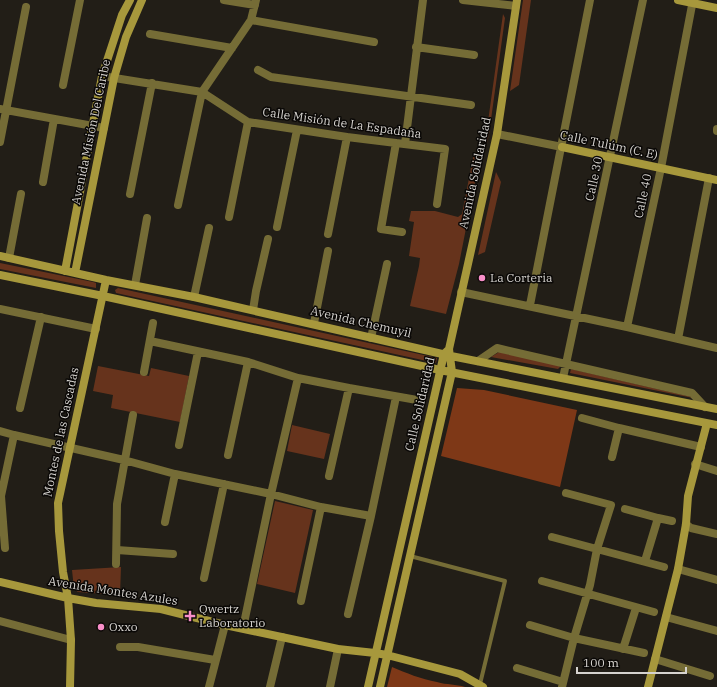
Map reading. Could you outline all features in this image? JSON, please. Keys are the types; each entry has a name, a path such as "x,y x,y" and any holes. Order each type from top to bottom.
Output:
{"main road":[{"name":"Avenida Misión Del Caribe","path":"65,271 102,76 122,15 130,0"},
{"name":"Avenida Misión Del Caribe","path":"75,273 114,78 126,37 142,0"},
{"path":"678,0 692,1 717,8"},
{"name":"Avenida Solidaridad","path":"448,353 497,134 516,3"},
{"name":"Calle Tulúm (C. E)","path":"562,147 713,179"},
{"name":"Avenida Chemuyil","path":"0,256 106,280 314,323 371,338 448,353 478,361 705,407 717,407"},
{"path":"0,275 103,296 440,370 717,426"},
{"name":"Montes de las Cascadas","path":"70,687 71,640 68,598 59,538 58,503 106,280"},
{"name":"Calle Solidaridad","path":"368,687 440,370 448,353"},
{"name":"Calle Solidaridad","path":"380,687 452,372 448,353"},
{"path":"648,687 678,569 686,524 688,496 695,464 707,423"},
{"name":"Avenida Montes Azules","path":"0,582 96,603 161,609 225,625 338,649 387,655 460,674 482,686"}],"street":[{"path":"62,85 80,0"},
{"path":"178,205 202,92 251,20 255,3 224,0"},
{"path":"405,144 422,0"},
{"path":"463,0 516,3"},
{"path":"530,305 590,0"},
{"name":"Calle 30","path":"563,378 643,0"},
{"name":"Calle 40","path":"626,327 661,168 692,1"},
{"path":"0,142 3,110 26,7"},
{"path":"251,20 374,42"},
{"path":"150,34 232,48"},
{"path":"416,47 474,55"},
{"path":"258,70 271,78 471,105"},
{"name":"Calle Misión de La Espadaña","path":"102,76 202,92 248,122 347,137 445,149 437,204"},
{"path":"130,194 152,83"},
{"path":"3,110 104,128"},
{"path":"43,182 54,119"},
{"path":"229,217 248,122"},
{"path":"277,227 297,130"},
{"name":"Calle Tulúm (C. E)","path":"497,134 562,147"},
{"path":"328,234 347,137"},
{"path":"396,143 381,229 402,232"},
{"path":"678,339 713,179"},
{"path":"9,258 21,194"},
{"path":"135,285 147,218"},
{"path":"194,297 209,228"},
{"path":"253,310 268,239"},
{"path":"314,323 328,251"},
{"path":"371,338 387,264"},
{"path":"461,292 530,305 717,348"},
{"path":"0,309 96,329"},
{"path":"20,408 41,317"},
{"path":"144,372 153,323"},
{"path":"150,341 248,362 298,378 417,400"},
{"path":"478,361 497,348 692,393 705,407"},
{"path":"179,445 198,352"},
{"path":"228,454 248,362"},
{"path":"243,628 271,494 298,378"},
{"path":"329,476 349,388"},
{"path":"348,614 372,516 396,397"},
{"path":"116,564 117,504 133,415"},
{"path":"582,418 701,447"},
{"path":"612,457 619,428"},
{"path":"0,430 14,436 124,460 174,474 271,494 321,507 372,516"},
{"path":"5,548 1,496 14,436"},
{"path":"695,464 717,471"},
{"path":"165,522 174,474"},
{"path":"204,578 224,484"},
{"path":"517,668 562,685 586,594 590,585 597,549 611,505 566,493"},
{"path":"301,601 321,507"},
{"path":"625,509 672,521"},
{"path":"644,562 658,518"},
{"path":"686,524 691,528 717,534"},
{"path":"552,537 664,567"},
{"path":"117,550 173,554"},
{"path":"678,569 717,578"},
{"path":"542,581 654,612"},
{"path":"623,649 636,608"},
{"path":"666,617 717,631"},
{"path":"0,621 71,640"},
{"path":"210,687 215,660 225,625"},
{"path":"530,625 574,638 644,653"},
{"path":"270,687 282,637"},
{"path":"120,647 138,647 215,660"},
{"path":"330,687 338,649"},
{"path":"655,659 710,676"}],"lane":[{"path":"410,556 505,581 482,686"}],"shaded area":[{"path":"523,0 531,0 519,85 510,91"},
{"path":"503,14 505,18 489,134 487,143 485,143"},
{"path":"481,152 459,264 446,314 410,306 420,258 409,256 414,222 409,221 411,211 435,211 458,217 462,214 474,153"},
{"path":"496,172 501,182 485,252 478,255"},
{"path":"0,263 93,282 96,283 96,288 0,269"},
{"path":"118,288 437,358 436,363 116,293 115,290"},
{"path":"499,352 559,365 560,367 558,369 491,357"},
{"path":"98,366 149,376 151,368 189,376 180,422 111,408 113,395 93,391"},
{"path":"571,369 692,397 693,398 570,373"},
{"path":"457,388 484,390 577,410 560,487 441,456"},
{"path":"292,425 330,434 324,459 287,451"},
{"path":"275,501 313,510 295,593 257,584"},
{"path":"121,567 120,595 78,592 74,589 72,570"},
{"path":"392,667 425,679 465,687 387,687"}],"place":[{"name":"La Corteria","path":"482,278"},
{"name":"Qwertz Laboratorio","path":"190,616"},
{"name":"Oxxo","path":"101,627"}]}
